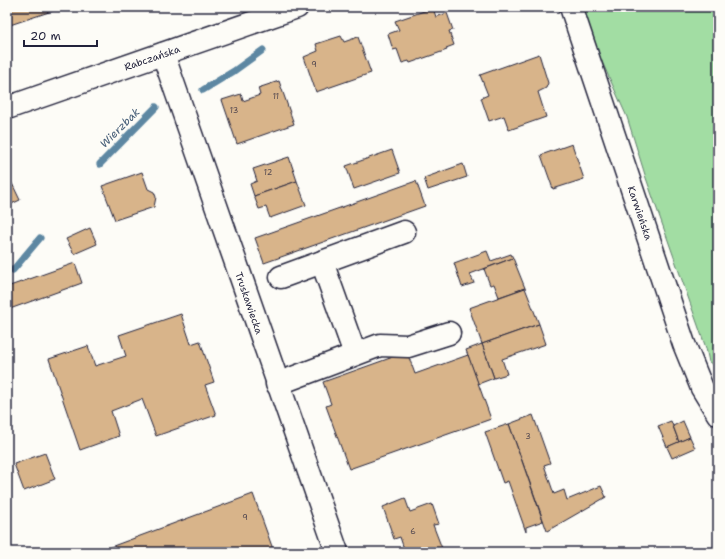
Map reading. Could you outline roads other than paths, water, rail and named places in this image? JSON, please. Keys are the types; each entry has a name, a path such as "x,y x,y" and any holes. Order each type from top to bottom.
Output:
{"street":[{"name":"Rabczańska","path":"7,108 297,7"},
{"name":"Karwieńska","path":"571,7 684,344 702,388 718,414"},
{"name":"Truskawiecka","path":"163,54 277,384 337,552"},
{"path":"281,277 404,232"},
{"path":"322,262 356,354"},
{"path":"277,384 380,345 408,346 449,333"}],"waterway":[{"name":"Wierzbak","path":"203,90 234,71 263,50"},
{"name":"Wierzbak","path":"100,164 156,107"},
{"name":"Wierzbak","path":"13,270 40,238"}]}
